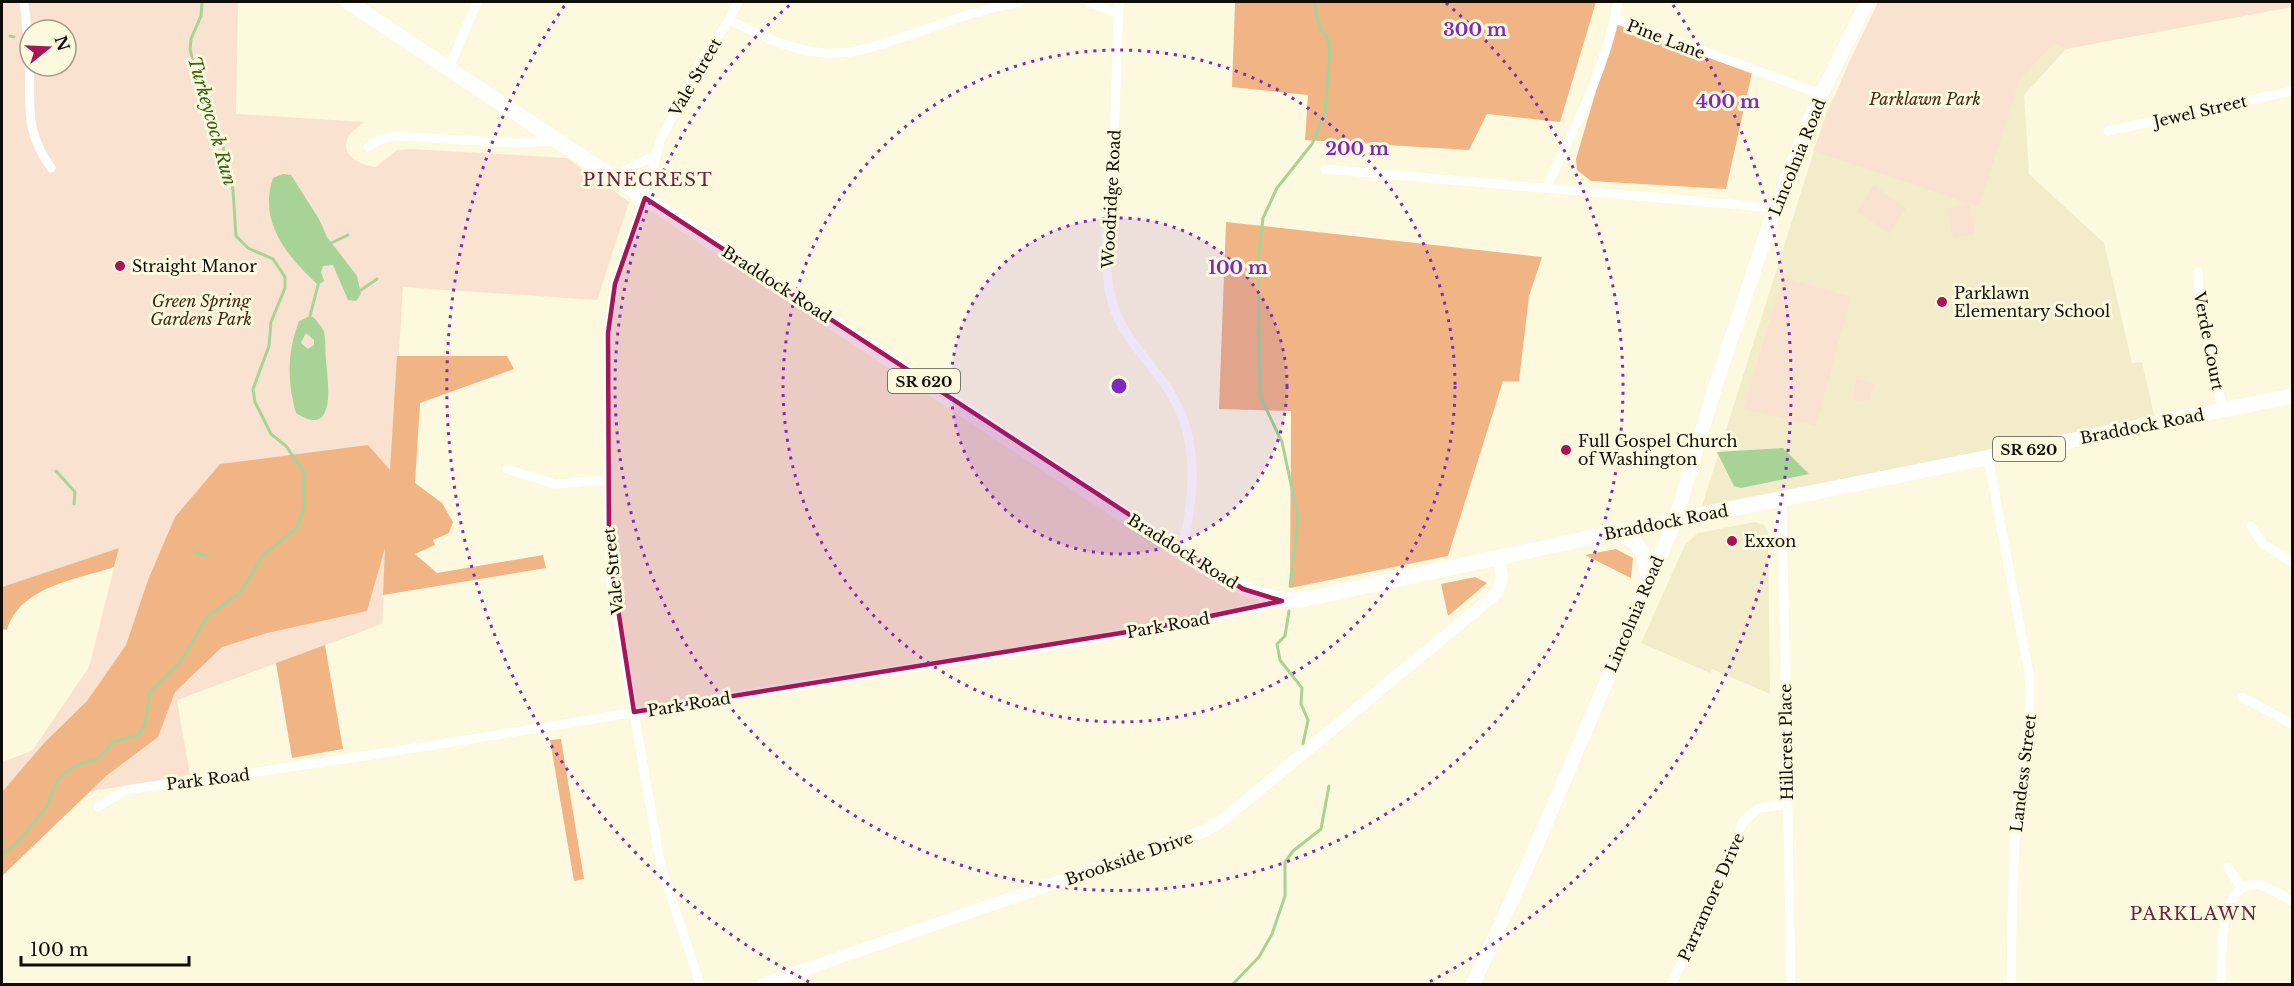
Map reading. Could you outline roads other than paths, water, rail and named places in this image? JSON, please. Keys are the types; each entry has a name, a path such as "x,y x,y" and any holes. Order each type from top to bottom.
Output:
{"main road":[{"name":"Braddock Road","path":"348,2 1181,552 1243,589 1282,601 1301,600 1598,536 2292,396"},
{"name":"Lincolnia Road","path":"1473,984 1530,860 1675,521 1717,381 1775,208 1821,94 1866,2"},
{"path":"1598,536 1620,535 1634,541 1644,554 1648,583"}],"street":[{"path":"24,2 29,58 29,121 38,150 51,168"},
{"path":"449,68 477,2"},
{"name":"Vale Street","path":"700,984 661,867 611,581 607,480 611,304 645,198 656,155 672,114 738,2"},
{"path":"729,20 786,44 821,53 839,53 870,48 964,16 1020,2"},
{"path":"1089,2 1119,14"},
{"name":"Woodridge Road","path":"1119,2 1107,226 1107,276 1110,295 1122,325 1176,401 1189,435 1192,453 1191,506 1181,552"},
{"path":"1615,20 1618,2"},
{"name":"Pine Lane","path":"1546,188 1584,110 1615,20 1720,60 1821,94"},
{"name":"Jewel Street","path":"2108,132 2292,91"},
{"path":"368,147 383,138 396,136 513,143 558,141"},
{"path":"613,176 656,155"},
{"path":"1325,169 1775,208"},
{"name":"Verde Court","path":"2198,272 2199,304 2223,410"},
{"name":"Landess Street","path":"1988,458 2029,674 2031,698 2030,731 2015,825 2011,984"},
{"path":"507,470 555,484 607,480"},
{"name":"Hillcrest Place","path":"1782,499 1791,984"},
{"path":"2251,526 2263,544 2292,562"},
{"name":"Brookside Drive","path":"763,984 1202,832 1220,822 1333,731 1497,593 1503,578 1499,557"},
{"name":"Park Road","path":"98,807 125,790 381,754 1158,627 1282,601"},
{"path":"2242,697 2292,724"},
{"name":"Parramore Drive","path":"1672,984 1743,822 1759,808 1788,804"},
{"path":"2229,867 2241,888"},
{"path":"2220,984 2226,914 2230,901 2241,888 2258,885 2292,901"}],"waterway":[{"name":"Turkeycock Run","path":"2,854 17,843 47,806 57,781 65,773 77,765 99,758 113,742 139,735 145,723 150,692 181,661 207,617 241,592 263,555 296,529 304,507 304,472 286,446 271,434 255,402 253,389 269,346 271,322 285,288 285,277 273,259 248,248 236,236 233,190 225,154 212,111 194,67 190,49 191,39 201,16 202,2"},
{"name":"Turkeycock Run","path":"1290,586 1298,517 1282,442 1260,396 1258,261 1263,218 1277,188 1312,144 1325,113 1330,47 1326,35 1320,29 1314,2"},
{"path":"10,36 14,37"},
{"path":"331,243 348,235"},
{"path":"361,290 377,279"},
{"path":"310,316 318,285"},
{"path":"56,471 75,492 74,504"},
{"path":"194,552 206,556"},
{"name":"Turkeycock Run","path":"1289,611 1285,636 1277,644 1280,660 1302,688 1301,704 1308,720 1303,744"},
{"name":"Turkeycock Run","path":"1233,984 1259,957 1272,934 1285,896 1285,862 1293,851 1321,829 1329,786"}],"place":[{"name":"Straight Manor","path":"120,266"},
{"name":"Parklawn Elementary School","path":"1942,302"},
{"name":"Full Gospel Church of Washington","path":"1566,450"},
{"name":"Exxon","path":"1732,541"}],"district":[{"name":"PINECREST","path":"648,180"},
{"name":"PARKLAWN","path":"2194,914"}],"park label":[{"name":"Parklawn Park","path":"1925,99"},
{"name":"Green Spring Gardens Park","path":"201,310"}]}
